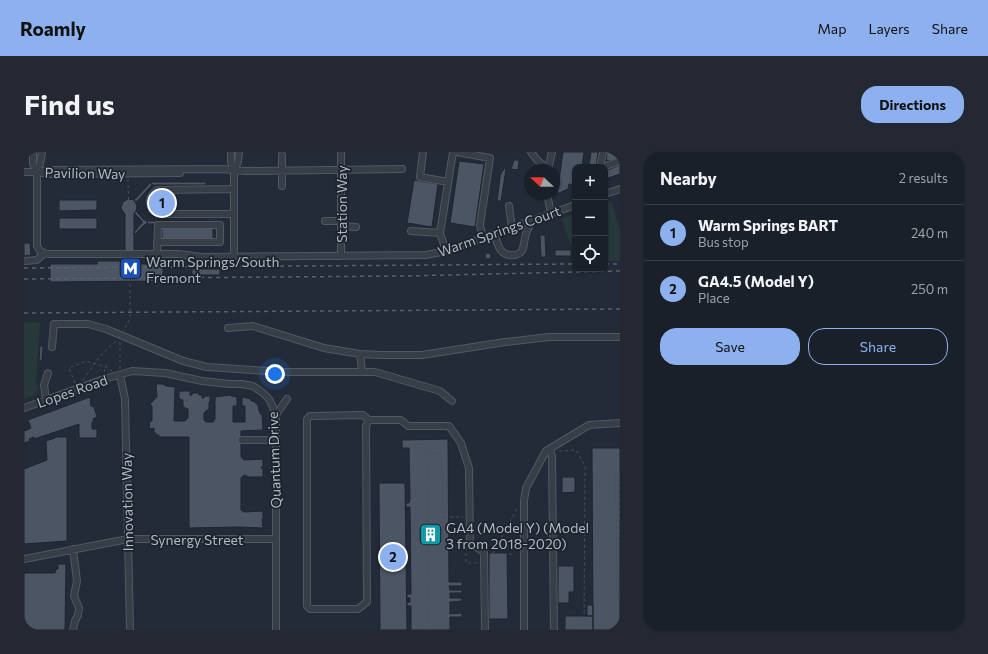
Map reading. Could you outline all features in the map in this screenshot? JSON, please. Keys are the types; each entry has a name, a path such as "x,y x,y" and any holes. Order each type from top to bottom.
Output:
{"street":[{"path":"33,152 33,164 37,172"},
{"path":"24,261 37,260 41,251 37,172 42,152"},
{"path":"230,152 234,170 234,257"},
{"path":"234,170 238,162 239,152"},
{"name":"Station Way","path":"341,152 342,256"},
{"path":"424,152 420,177 448,182"},
{"path":"446,252 440,233 453,152"},
{"path":"457,152 490,158 480,225 483,238"},
{"path":"531,152 536,160 541,164"},
{"path":"549,164 552,152"},
{"path":"602,164 603,152"},
{"path":"282,155 282,186"},
{"path":"608,165 620,161"},
{"name":"Pavilion Way","path":"24,172 72,174 221,173 234,170 402,170"},
{"path":"234,189 157,190 151,196 149,202 152,210 159,214 234,214"},
{"path":"608,193 620,189"},
{"path":"548,200 551,213"},
{"path":"509,206 512,228"},
{"name":"Warm Springs Court","path":"41,251 54,255 182,254 200,257 426,255 446,252 572,206"},
{"path":"495,234 497,244 501,251 506,255 514,256 521,251 532,220"},
{"path":"325,221 356,227"},
{"path":"157,242 220,242 220,225 158,225 157,242 157,254"},
{"path":"412,231 440,233"},
{"path":"52,347 54,324 88,324 106,329 184,361 207,367 282,372 362,371 381,373 440,391 452,401"},
{"path":"228,328 253,326 324,348 360,354 422,355 549,337 620,337"},
{"path":"360,354 362,371"},
{"name":"Quantum Drive","path":"120,375 132,371 165,373 202,381 242,384 253,386 269,399 275,416 276,440 276,630"},
{"path":"46,400 44,385 48,374"},
{"name":"Lopes Road","path":"24,408 120,375"},
{"name":"Innovation Way","path":"120,375 125,399 130,630"},
{"path":"275,416 287,399"},
{"path":"369,420 366,426 367,602 358,609 310,609 307,606 306,419 310,416 363,416 369,420 401,420 408,426 449,426 460,443 469,468 470,543 484,552 485,630"},
{"path":"524,630 526,488 548,450 589,425 620,423"},
{"path":"242,440 276,440"},
{"path":"548,450 552,457 554,630"},
{"name":"Synergy Street","path":"24,559 128,539 276,539"},
{"path":"73,549 77,581 74,596 78,608 78,615 73,630"}],"path":[{"path":"128,179 129,220"},
{"path":"77,389 94,363 119,338 130,319 130,282"},
{"path":"77,389 69,368 86,361 106,367 120,375 120,342"},
{"path":"548,450 576,450 585,466 584,630"},
{"path":"426,630 429,453 441,454 444,517 466,517"},
{"path":"619,630 615,472 620,472"},
{"path":"620,476 620,537"},
{"path":"489,562 518,507"},
{"path":"466,548 466,563 481,562"},
{"path":"509,554 515,554"}],"shaded area":[{"path":"611,201 620,230 620,261 608,261 608,202"},
{"path":"572,215 572,247 561,219"},
{"path":"24,322 40,323 36,385 39,386 35,395 24,399"}],"building":[{"path":"563,152 584,152 582,164 572,164 572,184 569,184 568,189 560,193 560,173"},
{"path":"591,152 598,152 596,164 589,164"},
{"path":"606,152 620,152 620,158 611,161 606,160"},
{"path":"514,160 519,160 518,170 511,169"},
{"path":"459,161 484,164 475,227 450,223"},
{"path":"620,165 620,174 608,178 608,170"},
{"path":"504,168 506,169 501,201 497,201 500,177"},
{"path":"414,180 438,184 432,227 407,223"},
{"path":"151,182 206,182 206,185 152,185"},
{"path":"151,182 152,185 136,202 134,200"},
{"path":"128,199 134,200 137,206 134,214 134,261 125,261 125,214 121,207 123,202"},
{"path":"59,200 97,200 97,210 59,211"},
{"path":"136,211 144,220 147,220 147,224 134,235 134,232 142,223 142,221 134,213"},
{"path":"59,218 97,218 97,229 59,229"},
{"path":"147,221 207,221 207,223 147,224"},
{"path":"162,228 213,228 213,239 162,239"},
{"path":"540,235 545,235 546,257 541,257"},
{"path":"24,243 30,243 31,255 24,256"},
{"path":"555,250 571,250 571,256 555,256"},
{"path":"488,253 491,256 488,259 485,256"},
{"path":"97,261 138,261 138,264 163,264 163,281 50,282 50,264 97,264"},
{"path":"192,269 220,269 220,275 192,275"},
{"path":"40,346 43,346 42,361 39,361"},
{"path":"156,384 175,387 174,421 185,421 188,418 188,409 183,407 183,400 179,399 179,391 190,391 190,395 192,395 192,393 199,393 199,395 202,395 202,398 204,398 204,396 210,396 209,410 204,413 204,420 206,422 213,422 215,419 215,397 231,395 237,397 237,406 233,406 233,422 245,422 245,406 242,406 242,397 251,399 251,401 258,405 260,414 262,414 263,430 241,431 241,457 244,460 263,459 263,467 261,468 263,468 263,477 249,477 244,475 241,478 241,510 244,512 263,511 263,528 189,528 189,437 159,437 159,435 154,433 154,428 149,429 150,421 152,421 152,406 150,404 157,397"},
{"path":"90,397 91,406 94,407 97,417 93,419 92,429 97,429 97,438 79,438 79,424 34,439 34,437 29,439 30,441 24,443 24,429 25,431 31,428 28,420"},
{"path":"55,437 67,437 67,541 24,544 24,469 47,460 46,441"},
{"name":"GA4 (Model Y) (Model 3 from 2018-2020)","path":"448,439 449,582 462,582 462,586 449,586 450,590 462,590 462,593 450,593 450,598 462,598 462,601 450,602 450,614 462,613 462,617 450,617 450,630 411,630 411,606 407,606 407,602 410,602 410,598 407,598 407,594 411,594 410,507 406,507 406,503 409,503 410,499 409,448 402,448 402,440"},
{"path":"592,448 620,448 620,630 593,630"},
{"path":"562,477 575,477 575,492 562,493"},
{"path":"379,483 405,483 407,630 380,630"},
{"path":"489,553 507,553 508,619 489,619"},
{"path":"58,564 66,564 65,630 24,630 24,573 55,573 56,569 58,569"},
{"path":"558,566 574,566 574,592 569,592 569,603 558,603"},
{"path":"587,605 593,605 593,616 587,616"},
{"path":"565,616 593,616 593,630 565,630"}],"railway":[{"path":"24,268 572,264"},
{"path":"608,264 620,264"},
{"path":"24,279 404,276 620,271"},
{"path":"24,313 620,309"}],"place":[{"name":"Warm Springs BART","path":"162,203"},
{"name":"Warm Springs/South Fremont","path":"130,269"},
{"name":"GA4 (Model Y) (Model 3 from 2018-2020)","path":"430,535"},
{"name":"GA4.5 (Model Y)","path":"393,557"}]}
